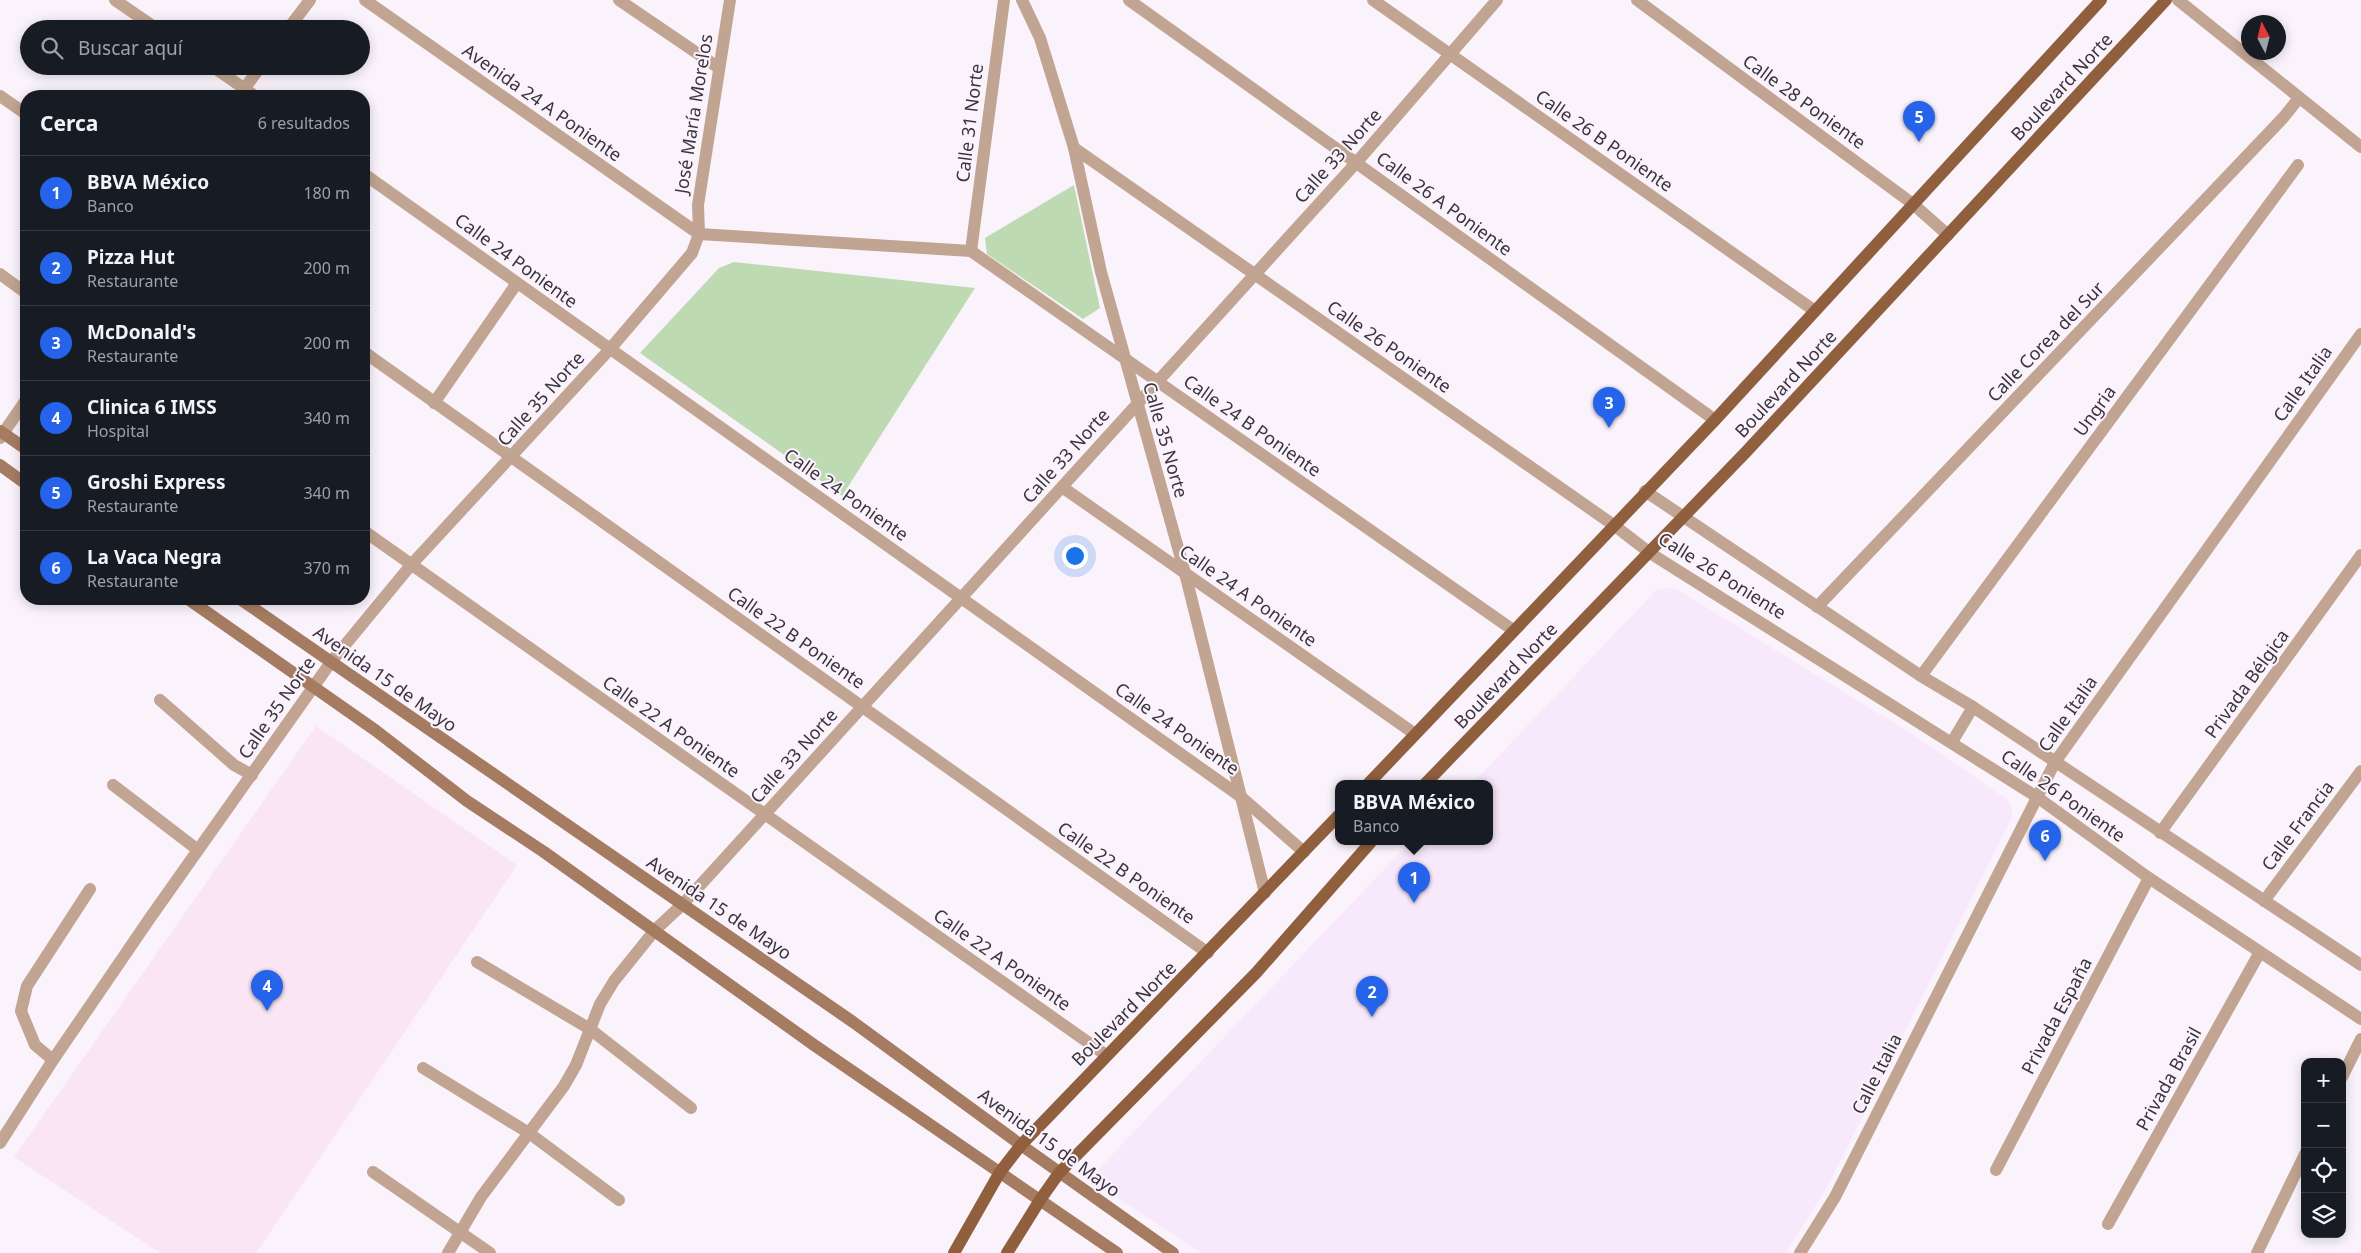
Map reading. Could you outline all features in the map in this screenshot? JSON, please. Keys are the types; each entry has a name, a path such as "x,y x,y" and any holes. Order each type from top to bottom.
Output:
{"main road":[{"name":"Boulevard Norte","path":"1372,780 1513,630 1615,526 1645,491 1714,420 2101,0"},
{"name":"Boulevard Norte","path":"1429,780 1650,553 2166,0"},
{"path":"1,434 20,445"},
{"path":"0,465 20,480"},
{"path":"197,605 315,687 467,802 655,930 822,1050 1117,1253"},
{"name":"Avenida 15 de Mayo","path":"249,605 853,1022 1059,1173 1173,1253"},
{"name":"Boulevard Norte","path":"954,1253 1000,1172 1021,1145 1335,819"},
{"path":"1007,1253 1059,1173 1256,973 1368,845"}],"street":[{"path":"115,0 144,20"},
{"path":"295,20 310,0"},
{"name":"Avenida 24 A Poniente","path":"365,0 699,234"},
{"path":"619,0 719,68"},
{"name":"José María Morelos","path":"699,234 698,205 730,0"},
{"name":"Calle 31 Norte","path":"971,251 1004,0"},
{"name":"Calle 35 Norte","path":"1022,0 1040,38 1074,148 1101,272 1136,404 1185,573 1265,894"},
{"name":"Calle 26 A Poniente","path":"1130,0 1714,420"},
{"name":"Calle 26 B Poniente","path":"1373,0 1815,311"},
{"name":"Calle 33 Norte","path":"448,1253 481,1197 564,1086 576,1065 600,1004 614,981 655,930 683,904 1356,163 1497,0"},
{"name":"Calle 28 Poniente","path":"1637,0 1913,204 1948,235"},
{"path":"2178,0 2361,147"},
{"path":"222,75 239,90"},
{"path":"242,90 253,75"},
{"path":"0,96 20,110"},
{"name":"Calle Corea del Sur","path":"1817,608 2283,118 2299,98"},
{"name":"Calle 26 Poniente","path":"1074,148 1615,526 1650,553 2037,797 2149,878 2361,1019"},
{"name":"Ungria","path":"1920,676 2298,165"},
{"name":"Calle 24 Poniente","path":"370,178 1240,796 1304,852"},
{"path":"699,234 971,251"},
{"name":"Calle 35 Norte","path":"0,1143 53,1060 331,662 411,565 610,349 685,263 692,253 699,234"},
{"name":"Calle 24 B Poniente","path":"971,251 1513,630"},
{"path":"0,274 20,289"},
{"path":"434,402 517,283"},
{"name":"Calle Italia","path":"1800,1253 1835,1197 2055,762 2361,334"},
{"name":"Calle 22 B Poniente","path":"370,356 1208,953"},
{"path":"1,434 20,408"},
{"name":"Calle 24 A Poniente","path":"1062,486 1415,734"},
{"name":"Calle 26 Poniente","path":"1645,491 1817,608 1920,676 1973,707 2361,965"},
{"name":"Calle 22 A Poniente","path":"370,535 1106,1055"},
{"name":"Privada Bélgica","path":"2160,833 2361,554"},
{"path":"160,700 234,765 252,775"},
{"path":"1952,742 1973,707"},
{"name":"Calle Francia","path":"2264,901 2361,771"},
{"path":"113,785 198,850"},
{"name":"Privada España","path":"1996,1170 2149,878"},
{"path":"53,1060 35,1045 21,1012 27,986 90,889"},
{"name":"Privada Brasil","path":"2108,1224 2260,952"},
{"path":"477,962 590,1029 691,1108"},
{"path":"2346,1069 2361,1039"},
{"path":"423,1068 529,1133 619,1200"},
{"path":"2257,1253 2301,1162"},
{"path":"373,1172 490,1253"}],"shaded area":[{"path":"1675,588 1912,734 2008,800 2012,808 2011,819 1830,1182 1786,1253 1201,1253 1089,1179 1407,845 1493,845 1493,780 1476,780 1657,589"},
{"path":"316,726 517,865 256,1253 160,1253 14,1157"}],"green space":[{"path":"1074,185 1100,308 1083,319 987,254 985,238"},
{"path":"734,262 975,288 842,496 640,353 719,268"}],"place":[{"name":"Groshi Express","path":"1919,142"},
{"name":"McDonald's","path":"1609,428"},
{"name":"La Vaca Negra","path":"2045,861"},
{"name":"BBVA México","path":"1414,903"},
{"name":"Clinica 6 IMSS","path":"267,1011"},
{"name":"Pizza Hut","path":"1372,1017"}]}
